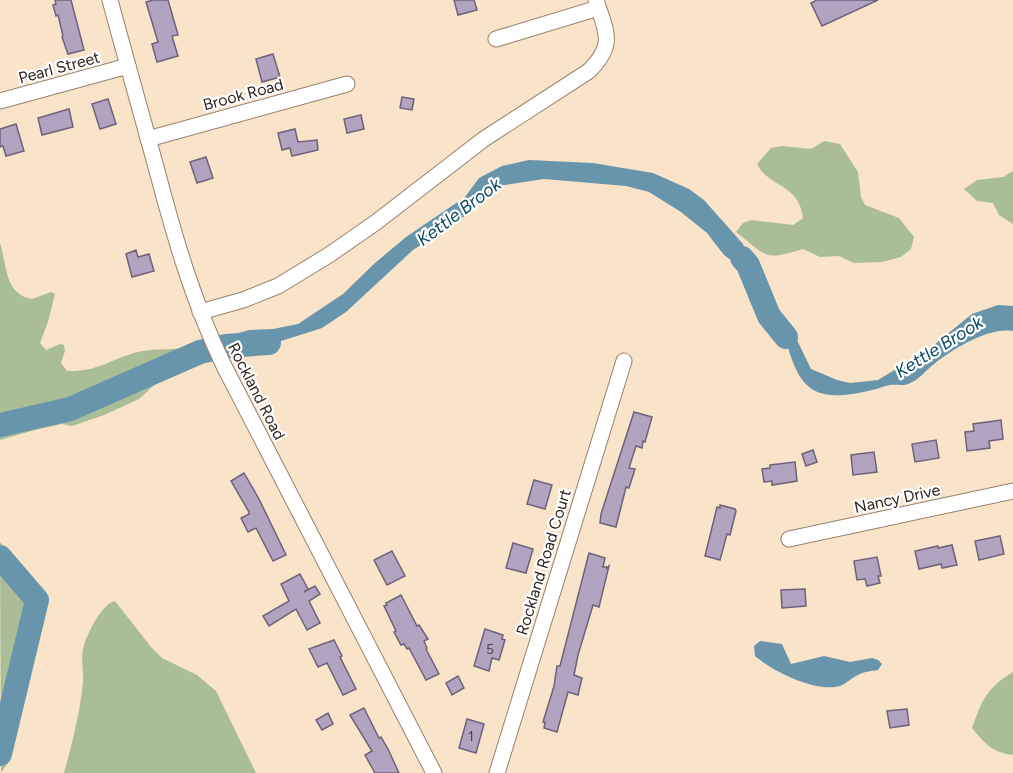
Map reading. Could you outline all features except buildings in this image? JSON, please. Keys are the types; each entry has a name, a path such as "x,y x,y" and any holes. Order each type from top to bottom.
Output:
{"street":[{"name":"Rockland Road","path":"110,0 177,243 214,346 434,773"},
{"path":"200,312 243,300 278,286 329,255 375,223 484,139 589,71 601,59 607,34 597,4 496,39"},
{"name":"Pearl Street","path":"0,101 128,66"},
{"name":"Brook Road","path":"148,139 347,84"},
{"name":"Rockland Road Court","path":"496,773 624,361"},
{"name":"Nancy Drive","path":"789,539 1013,491"}],"green space":[{"path":"824,141 840,144 858,172 861,197 865,205 899,218 914,237 911,249 901,257 882,262 854,263 839,256 820,257 803,249 780,255 766,254 736,232 743,223 751,220 793,225 803,218 796,198 762,172 757,164 771,148 782,146 811,149"},
{"path":"1013,171 1013,224 999,215 993,203 977,201 964,189 977,180 1003,177"},
{"path":"0,243 8,277 16,291 32,299 51,292 55,294 40,343 46,350 60,344 64,345 65,351 61,363 67,371 94,368 140,351 186,348 191,361 174,367 139,399 104,415 72,426 62,424 0,440"},
{"path":"0,542 19,573 44,595 13,713 7,747 9,761 1,773"},
{"path":"115,601 162,658 197,675 216,691 256,773 64,773 80,705 84,645 92,626 105,607"},
{"path":"1013,672 1013,755 1000,752 990,746 972,728 986,695 997,683"}],"water":[{"name":"Kettle Brook","path":"529,160 593,163 653,173 689,189 704,200 743,244 762,308 797,340 811,369 837,380 850,383 878,380 929,349 972,314 998,305 1013,306 1013,331 993,332 971,340 942,358 919,378 908,384 890,385 853,394 824,394 805,383 797,372 786,339 772,331 756,313 739,266 724,255 707,233 681,212 649,192 626,186 544,179 492,187 468,214 413,250 346,312 322,328 278,342 232,345 191,361 186,348 249,330 273,329 298,324 343,294 406,237 465,197 479,178 502,166"},
{"path":"760,641 782,644 791,664 824,656 850,662 872,658 882,664 878,670 861,674 840,686 807,684 783,674 755,656 754,646"}],"waterway":[{"name":"Kettle Brook","path":"742,258 748,265 769,316 786,337"},
{"name":"Kettle Brook","path":"0,425 70,409 200,352 226,346 269,343"},
{"name":"Kettle Brook","path":"0,557 37,600 0,754"}]}
